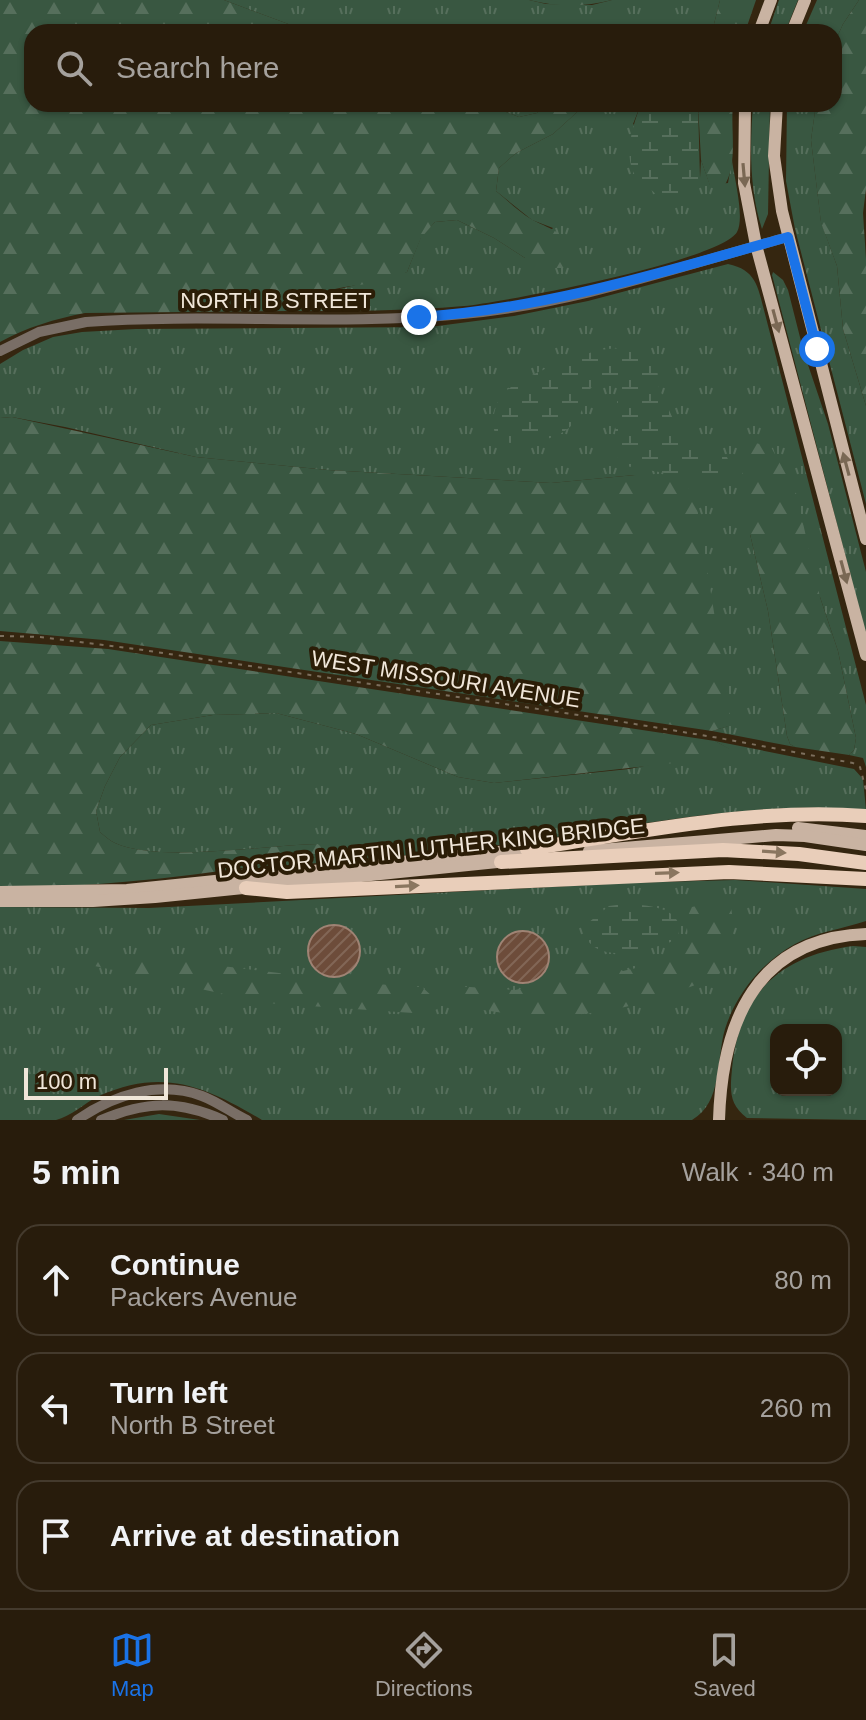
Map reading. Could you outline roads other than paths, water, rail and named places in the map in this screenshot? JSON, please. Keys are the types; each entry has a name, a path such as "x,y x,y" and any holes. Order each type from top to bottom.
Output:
{"highway":[{"path":"527,849 731,820 866,816"},
{"path":"501,862 723,850 768,851 866,863"},
{"path":"246,888 287,892 729,872 866,879"}],"main road":[{"path":"762,24 771,0"},
{"path":"795,24 805,0"},
{"path":"745,112 744,183 756,245 866,655"},
{"path":"777,112 774,156 788,237 866,539"},
{"name":"DOCTOR MARTIN LUTHER KING BRIDGE","path":"0,901 749,828 781,827 838,836 866,845"},
{"name":"DOCTOR MARTIN LUTHER KING BRIDGE","path":"0,892 155,897 757,835 866,836"},
{"path":"719,1120 731,1035 742,1007 756,985 777,963 806,945 862,932"}],"street":[{"name":"NORTH B STREET","path":"0,351 39,332 86,322 380,319 502,309 590,292 788,237"},
{"path":"77,1120 108,1100 135,1092 165,1090 201,1095 245,1119"},
{"path":"101,1120 128,1108 156,1104 179,1106 223,1120"}]}
